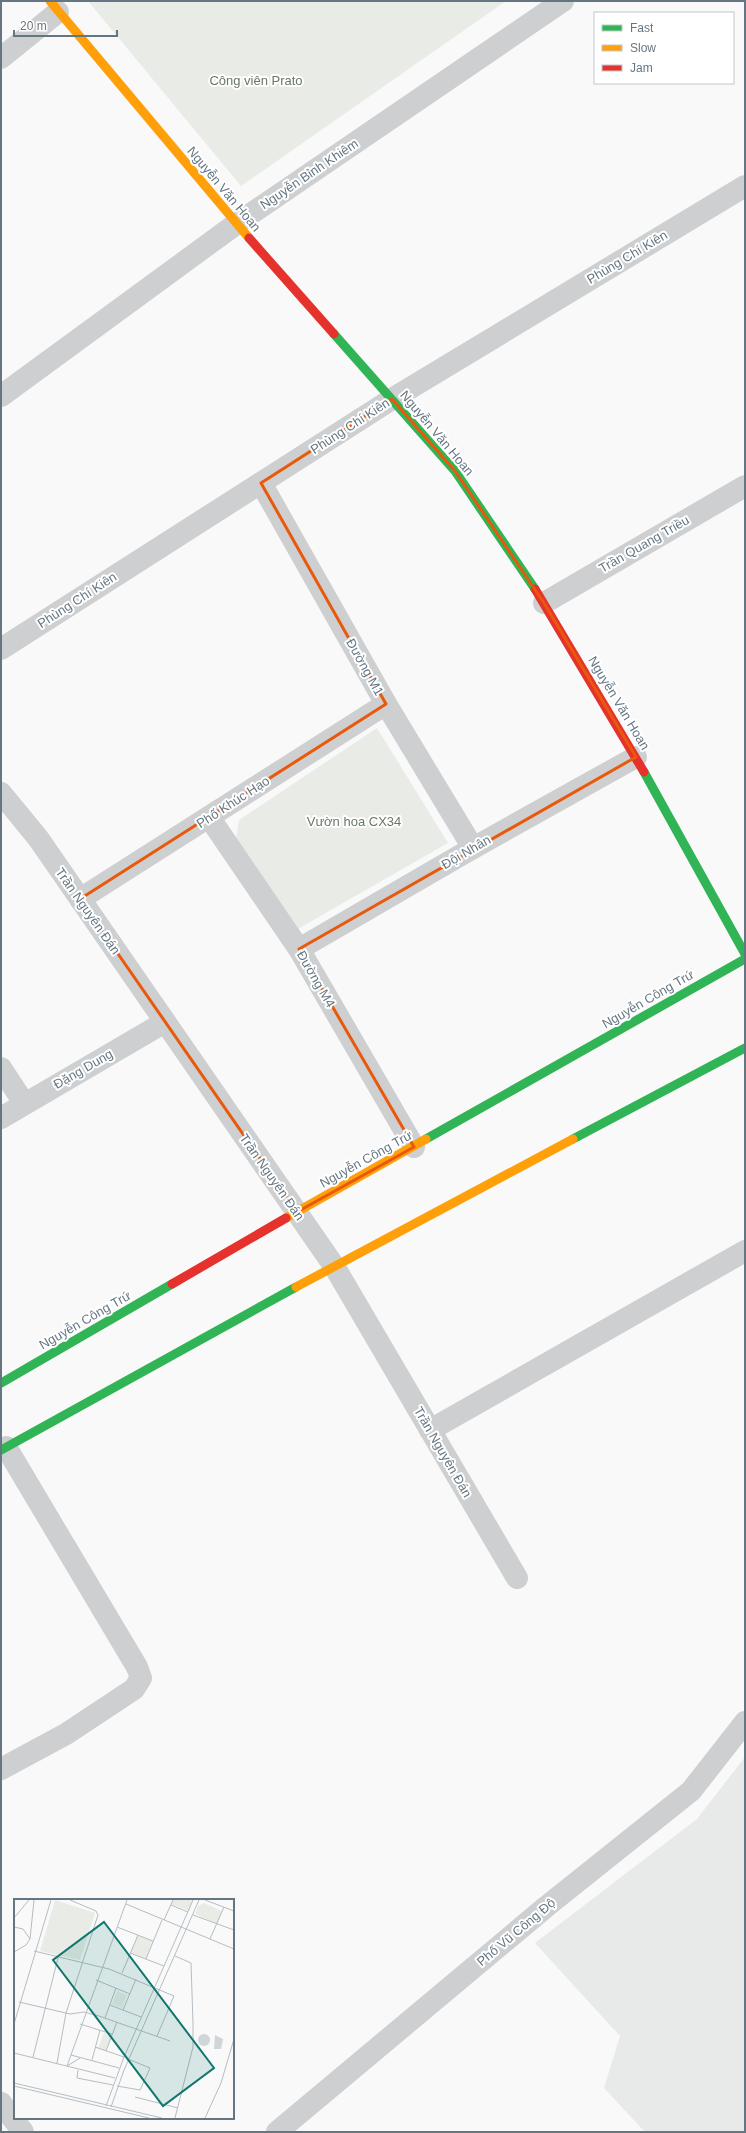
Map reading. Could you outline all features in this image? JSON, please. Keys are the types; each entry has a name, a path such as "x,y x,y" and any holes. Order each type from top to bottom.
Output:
{"street":[{"name":"Nguyễn Bỉnh Khiêm","path":"1,396 236,224 563,1"},
{"name":"Nguyễn Văn Hoan","path":"54,6 236,224 455,470 544,603 636,757 745,954"},
{"path":"1,58 54,6"},
{"name":"Phùng Chí Kiên","path":"1,649 392,399 745,186"},
{"name":"Đường M1","path":"261,483 386,704 473,848"},
{"name":"Trần Quang Triều","path":"544,603 745,486"},
{"name":"Phố Khúc Hạo","path":"80,900 386,704"},
{"name":"Đội Nhân","path":"299,949 473,848 636,757"},
{"name":"Trần Nguyên Đán","path":"1,793 38,838 334,1266 517,1578"},
{"name":"Đường M4","path":"209,817 299,949 414,1147"},
{"name":"Nguyễn Công Trứ","path":"1,1383 297,1212 745,959"},
{"name":"Đặng Dung","path":"1,1118 24,1103 165,1022"},
{"path":"1,1769 66,1734 134,1689 141,1678 137,1667 3,1449 334,1266 745,1048"},
{"path":"1,1068 24,1103"},
{"path":"430,1430 745,1251"},
{"name":"Phố Vũ Công Độ","path":"277,2132 547,1906 691,1791 745,1722"},
{"path":"1,2103 23,2132"}],"highlighted area":[{"path":"392,399 455,471 544,603 636,757 299,949 414,1147 297,1212 80,899 386,704 261,483"}],"shaded area":[{"path":"745,1757 745,2132 645,2132 604,2088 620,2036 535,1943 697,1819"}],"green space":[{"name":"Công viên Prato","path":"88,1 506,1 241,186"},
{"name":"Vườn hoa CX34","path":"377,728 448,843 296,930 235,844 239,820"}],"traffic: fast":[{"path":"334,334 455,471 535,589"},
{"path":"644,772 745,954"},
{"path":"426,1139 745,959"},
{"path":"573,1139 745,1048"},
{"path":"1,1383 172,1284"},
{"path":"1,1450 296,1287"}],"traffic: slow":[{"path":"50,1 249,238"},
{"path":"286,1218 426,1139"},
{"path":"296,1287 573,1139"}],"traffic: jam":[{"path":"249,238 334,334"},
{"path":"535,589 644,772"},
{"path":"172,1284 286,1218"}]}
